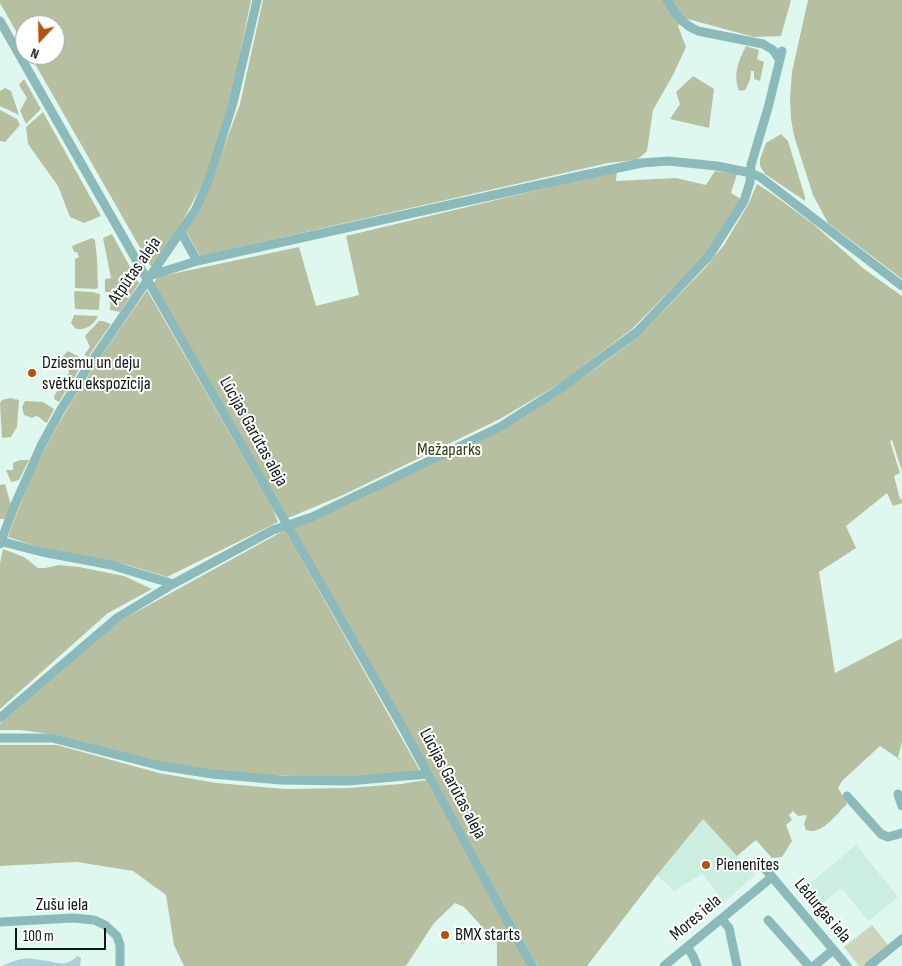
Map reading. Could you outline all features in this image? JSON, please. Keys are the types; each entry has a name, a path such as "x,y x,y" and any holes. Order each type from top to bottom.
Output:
{"street":[{"name":"Atpūtas aleja","path":"0,542 40,446 60,411 196,209 209,179 231,111 257,0"},
{"path":"0,718 117,618 173,584 273,530 312,517 500,427 558,390 637,332 709,256 744,201 750,182 751,165 768,108 780,55 763,44 698,31 681,21 667,0"},
{"name":"Lūcijas Garūtas aleja","path":"0,21 150,277 286,525 428,774 532,966"},
{"path":"150,277 197,261 642,163 668,161 699,163 751,173 760,177 902,286"},
{"path":"181,232 197,261"},
{"path":"0,542 112,565 173,584"},
{"path":"0,738 52,738 161,766 212,774 282,780 348,782 428,774"},
{"path":"898,794 902,806"},
{"path":"847,796 881,834 888,837 902,833"},
{"name":"Lēdurgas iela","path":"749,866 759,863 847,966"},
{"name":"Mores iela","path":"664,966 772,877"},
{"name":"Zušu iela","path":"0,922 73,918 94,920 105,925 117,936 120,945 120,966"},
{"path":"722,918 729,928 737,966"},
{"path":"768,920 809,966"},
{"path":"869,966 902,938"},
{"path":"687,947 697,966"},
{"path":"814,966 833,950"}],"shaded area":[{"name":"Pienenītes","path":"703,819 755,875 724,902 702,874 674,891 657,875"},
{"name":"Pienenītes","path":"856,845 898,897 869,921 842,889 815,910 800,892"},
{"path":"872,925 889,946 864,966 859,966 844,947"}],"green space":[{"path":"0,0 251,0 230,103 204,181 176,233 151,267 36,65 65,65 65,15 15,15 15,29"},
{"path":"263,0 791,0 781,36 754,37 684,18 678,26 686,47 653,110 647,151 637,160 608,163 200,256 186,231 200,211 240,104"},
{"path":"808,0 902,0 902,279 828,223 813,195 794,136 790,98 792,72"},
{"path":"746,46 759,50 757,59 764,62 760,81 754,79 754,71 751,71 750,80 745,90 739,91 736,74"},
{"path":"693,76 714,89 709,128 670,119 680,104 676,92"},
{"path":"24,79 41,109 26,124 20,111 27,98 19,85"},
{"path":"5,88 11,91 19,115 0,106 0,91"},
{"path":"0,110 17,119 20,125 5,142 0,141"},
{"path":"43,112 101,216 84,223 70,217 58,186 28,144 26,127"},
{"path":"781,134 788,141 805,201 765,174 760,166 760,159 766,143"},
{"path":"617,171 616,181 676,178 706,185 715,171 737,174 731,193 741,199 704,256 632,329 559,384 500,419 343,495 288,518 154,283 157,277 299,247 316,306 359,295 346,236"},
{"name":"Mežaparks","path":"757,184 813,224 864,269 902,296 902,471 892,440 890,441 900,473 894,476 902,503 893,506 887,493 846,526 856,548 819,572 835,673 902,638 902,742 898,757 902,761 880,746 842,781 838,788 847,804 818,830 806,830 804,824 807,815 798,816 793,811 789,815 792,820 786,825 792,841 782,857 772,858 756,840 737,856 703,819 587,966 537,966 430,769 292,527 555,397 602,364 638,337 705,268 724,245 749,203"},
{"path":"112,234 139,283 120,312 110,310 111,292 105,292 105,279 111,278 103,238"},
{"path":"92,238 95,240 98,287 96,289 75,288 75,259 79,257 77,252 74,252 72,246"},
{"path":"147,290 272,507 278,522 167,577 128,565 39,547 8,537 37,466 59,423 95,365"},
{"path":"74,292 100,294 99,309 75,309"},
{"path":"74,315 98,316 89,326 83,329 76,329 71,323"},
{"path":"99,321 111,324 88,357 84,355 90,347 85,336"},
{"path":"68,351 85,360 59,402 54,399 54,396 69,373 68,360 63,356"},
{"path":"10,398 19,400 17,427 11,437 2,438 0,403 2,400"},
{"path":"25,401 43,402 54,409 47,423 36,416 32,418 24,415 22,407"},
{"path":"20,460 29,460 19,480 11,482 6,470 13,470 13,463"},
{"path":"5,484 11,505 5,519 0,519 0,485"},
{"path":"285,530 420,771 350,778 218,773 160,762 58,735 20,730 0,730 0,724 120,621"},
{"path":"3,549 24,557 38,568 59,565 79,567 124,576 152,589 108,613 0,709 0,563"},
{"path":"0,745 57,745 159,773 217,783 285,789 348,788 426,780 528,966 497,966 497,943 464,907 455,903 434,923 406,966 184,966 174,945 166,895 133,871 77,862 0,866"}],"water":[{"path":"77,956 81,958 80,966 2,966 25,959 64,963"}],"place":[{"name":"Dziesmu un deju svētku ekspozīcija","path":"32,373"},
{"name":"Pienenītes","path":"706,865"},
{"name":"BMX starts","path":"445,935"}]}
